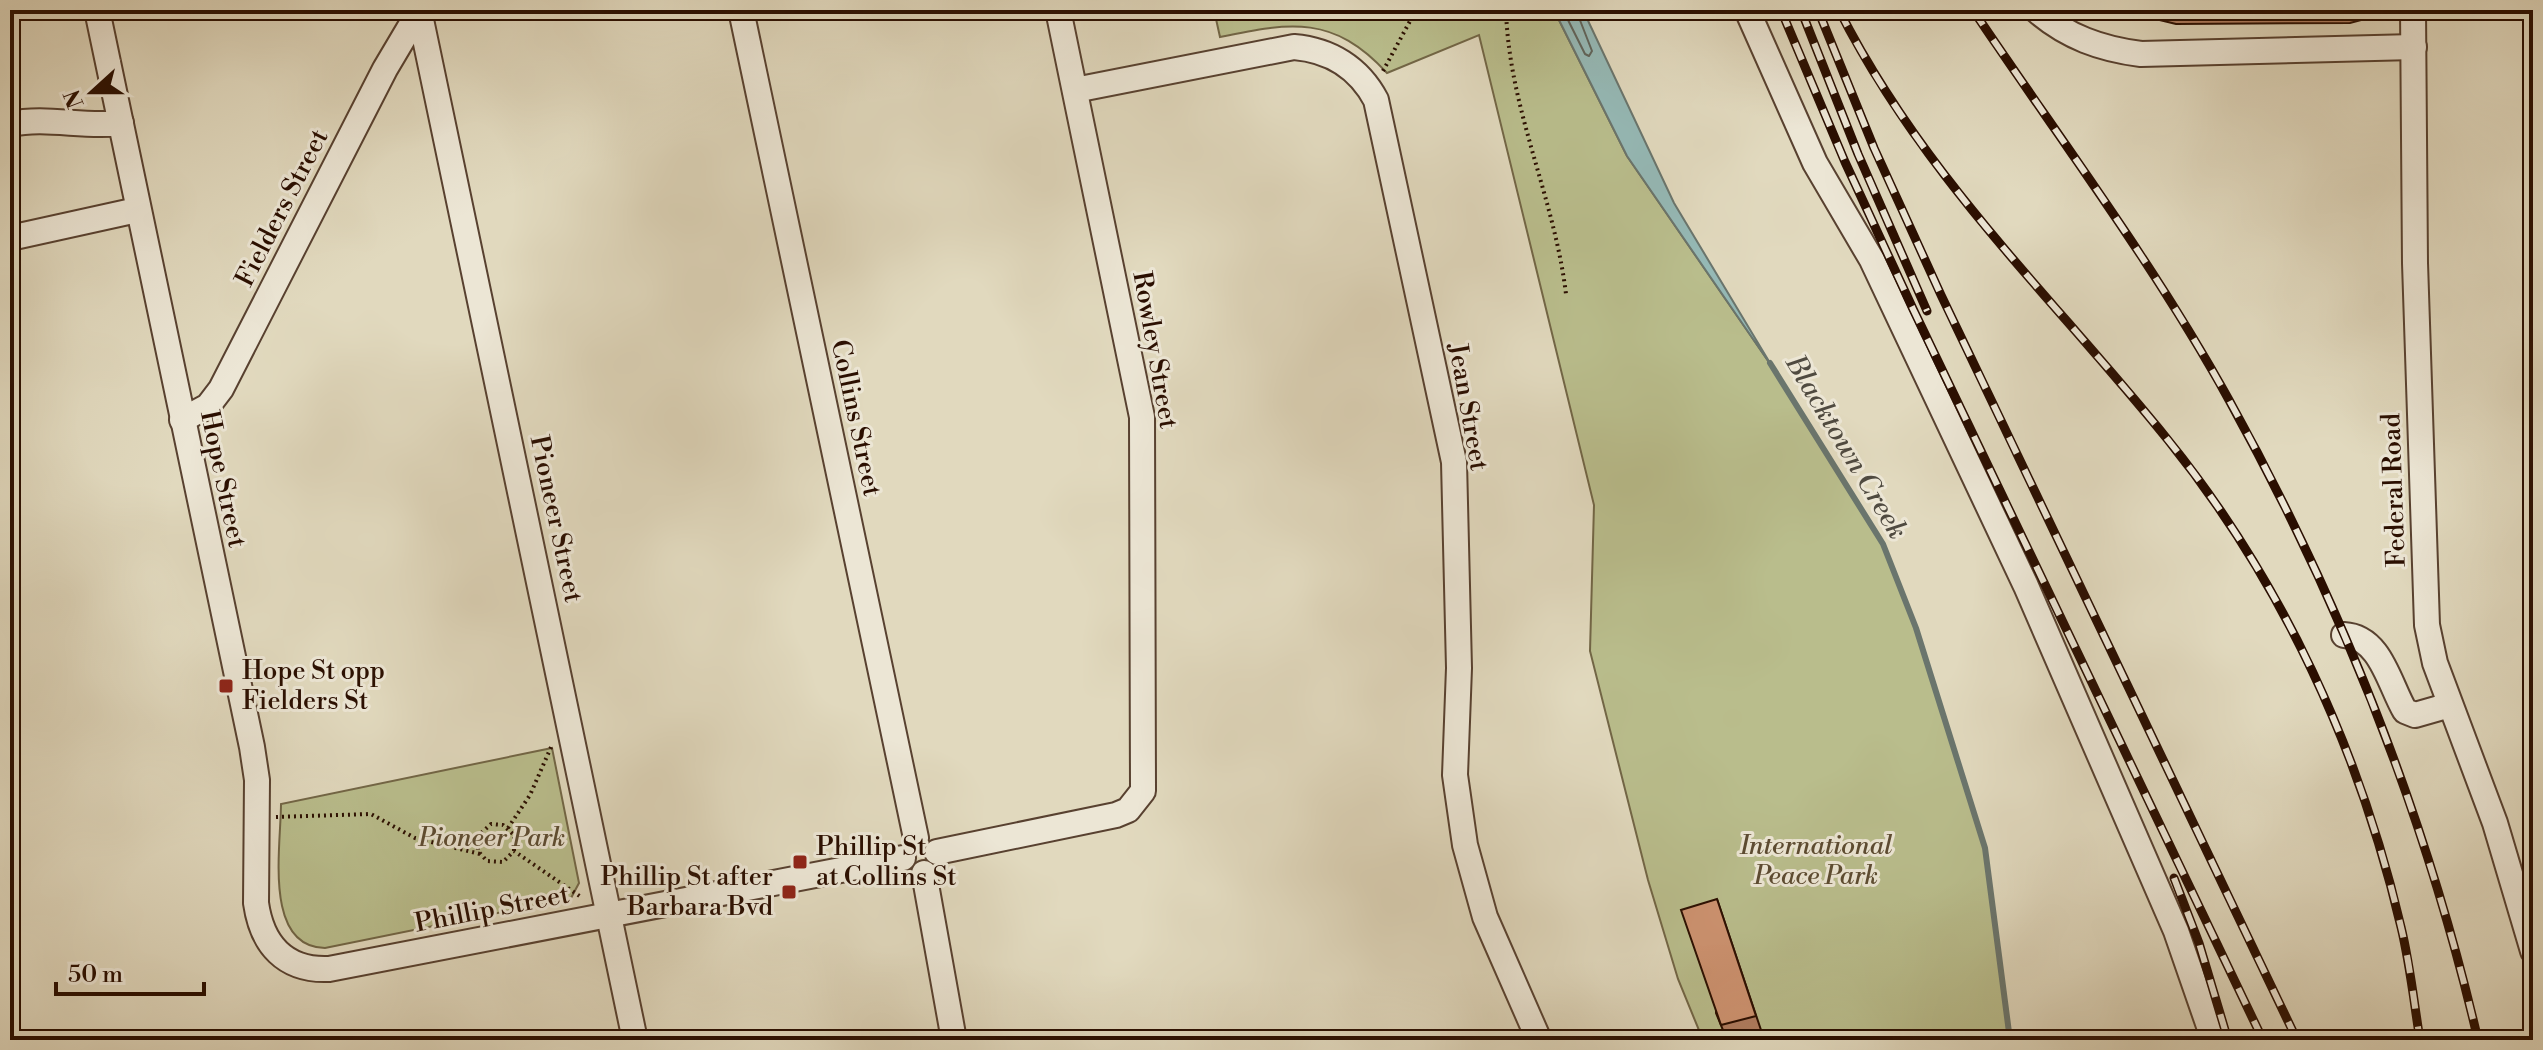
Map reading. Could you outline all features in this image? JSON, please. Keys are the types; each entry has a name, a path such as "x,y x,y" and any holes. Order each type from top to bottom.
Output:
{"street":[{"name":"Hope Street","path":"97,10 252,747 258,818 259,923 265,939 281,957"},
{"name":"Fielders Street","path":"182,420 208,406 221,389 385,69 419,10"},
{"name":"Pioneer Street","path":"419,10 635,1040"},
{"name":"Collins Street","path":"741,10 919,849"},
{"name":"Rowley Street","path":"1058,10 1142,417 1144,772 1143,791 1137,800"},
{"path":"1747,10 1815,163 1872,260 2026,586 2176,931 2210,1029"},
{"path":"2036,10 2068,20 2112,50 2141,54 2414,47"},
{"name":"Federal Road","path":"2413,10 2415,263 2426,611 2430,645 2495,823 2533,951"},
{"path":"1075,90 1294,47 1331,56 1369,86"},
{"name":"Jean Street","path":"1369,86 1383,125 1454,462 1459,668 1455,775 1465,845 1485,917 1539,1040"},
{"path":"10,124 33,119 101,126 121,123"},
{"path":"10,238 137,210"},
{"path":"2344,635 2361,639 2373,649 2405,711 2415,715 2450,705"},
{"name":"Phillip Street","path":"281,957 303,967 329,969 611,915 919,849 1116,815 1137,800"},
{"path":"919,849 909,870 924,873 954,1040"}],"path":[{"path":"1369,86 1383,72 1416,10"},
{"path":"1506,10 1511,79 1560,245 1566,294"},
{"path":"508,828 530,795 553,742"},
{"path":"258,818 371,814 415,838 480,854 497,863 508,859 514,851 515,839 508,828 491,824 481,831 477,842 480,854"},
{"path":"514,851 611,915"},
{"path":"1761,1040 1762,1033"}],"green space":[{"name":"International Peace Park","path":"1214,10 1554,10 1627,156 1773,368 1883,544 1916,628 1985,848 2010,1040 1703,1040 1678,979 1648,880 1590,651 1594,505 1479,35 1387,73 1368,54 1330,32 1290,27 1220,37"},
{"name":"Pioneer Park","path":"552,748 579,883 571,898 325,948 305,943 292,931 284,913 280,891 281,804"}],"water":[{"path":"1554,10 1583,10 1674,203 1773,368 1627,156"}],"building":[{"path":"1717,899 1756,1016 1721,1025 1681,910"}],"waterway":[{"name":"Blacktown Creek","path":"1770,363 1883,544 1916,628 1985,848 2010,1040"}],"railway":[{"path":"1781,10 1845,162 1913,309 2263,1040"},
{"path":"1801,10 1858,154 1927,311"},
{"path":"1818,10 1874,148 1941,295 2297,1040"},
{"path":"1839,10 1910,128 1992,234 2168,440 2247,551 2281,610 2312,670 2363,796 2401,927 2420,1040"},
{"path":"1973,10 2105,202 2200,349 2307,553 2376,711 2406,792 2457,956 2478,1040"},
{"path":"2174,878 2199,943 2228,1040"}],"place":[{"name":"Hope St opp Fielders St","path":"226,686"},
{"name":"Phillip St at Collins St","path":"800,862"},
{"name":"Phillip St after Barbara Bvd","path":"789,892"}]}
